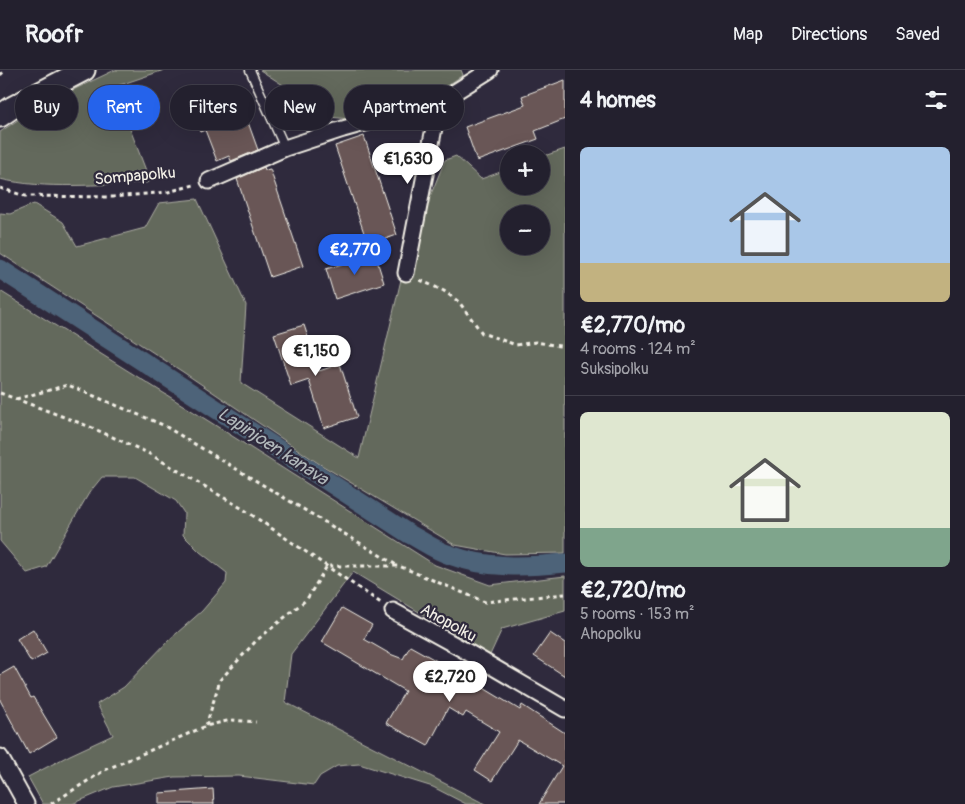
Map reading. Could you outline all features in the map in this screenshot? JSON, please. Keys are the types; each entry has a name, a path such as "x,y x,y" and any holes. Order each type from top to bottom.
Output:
{"main road":[{"path":"0,116 70,73"}],"street":[{"path":"464,86 490,70"},
{"path":"209,180 285,148 344,129"},
{"path":"406,273 433,130"},
{"name":"Ahopolku","path":"393,611 565,709"},
{"path":"0,757 26,804"}],"lane":[{"path":"250,70 285,148"}],"path":[{"path":"0,75 6,70"},
{"name":"Sompapolku","path":"0,188 25,196 113,197 168,192 209,180"},
{"path":"406,273 444,291 458,302 482,333 516,345 536,342 565,347"},
{"path":"16,399 68,385 163,425 399,566 485,602 565,594"},
{"path":"0,393 88,426 148,453 243,509 393,611"},
{"path":"327,566 399,566"},
{"path":"206,726 220,680 256,641 307,599 327,566"},
{"path":"51,804 105,770 206,726 231,720 256,722"}],"green space":[{"path":"115,70 164,70 120,85 88,85 88,130 130,130 150,181 146,183 54,185 0,179 0,132 15,122 15,130 78,130 78,88"},
{"path":"260,70 461,70 463,75 448,85 344,85 344,118 334,117 334,85 283,85"},
{"path":"565,149 565,553 505,554 455,545 318,463 183,372 0,253 0,213 10,214 34,204 63,222 77,246 145,228 159,203 197,199 246,305 241,383 359,458 408,250 445,160 456,156 481,179 500,172 500,195 550,195 550,154"},
{"path":"0,291 435,565 490,585 565,576 565,611 502,629 490,655 353,572 291,654 285,702 485,804 466,804 433,787 359,764 337,766 320,776 314,785 239,776 174,777 113,787 72,804 43,804 28,777 113,735 97,704 124,687 169,640 202,611 226,583 227,573 200,552 183,535 184,513 176,501 135,477 102,477 89,493 46,567 27,573 0,541"}],"building":[{"path":"565,80 565,119 535,131 538,139 521,145 500,145 500,153 477,161 465,127 525,105 522,96"},
{"path":"205,130 251,130 258,150 231,161 229,156 217,161"},
{"path":"364,136 397,235 368,245 335,146"},
{"path":"264,167 265,170 270,169 303,266 270,277 237,179"},
{"path":"375,254 384,283 335,299 326,269"},
{"path":"304,325 319,371 340,364 357,417 324,428 309,380 291,386 274,334"},
{"path":"342,608 372,625 364,639 390,654 403,659 410,646 437,661 434,666 463,683 467,678 520,710 522,705 565,733 565,804 539,804 562,766 518,740 492,781 475,770 499,732 466,712 463,717 448,708 428,746 386,723 405,691 322,642"},
{"path":"33,629 47,653 31,662 17,639"},
{"path":"550,633 565,643 565,676 534,656"},
{"path":"14,667 31,698 33,697 57,737 29,754 0,700 0,675"},
{"path":"213,789 214,804 159,804 159,793"}],"waterway":[{"name":"Lapinjoen kanava","path":"0,269 409,534 435,548 464,560 493,565 522,566 565,563"}]}
